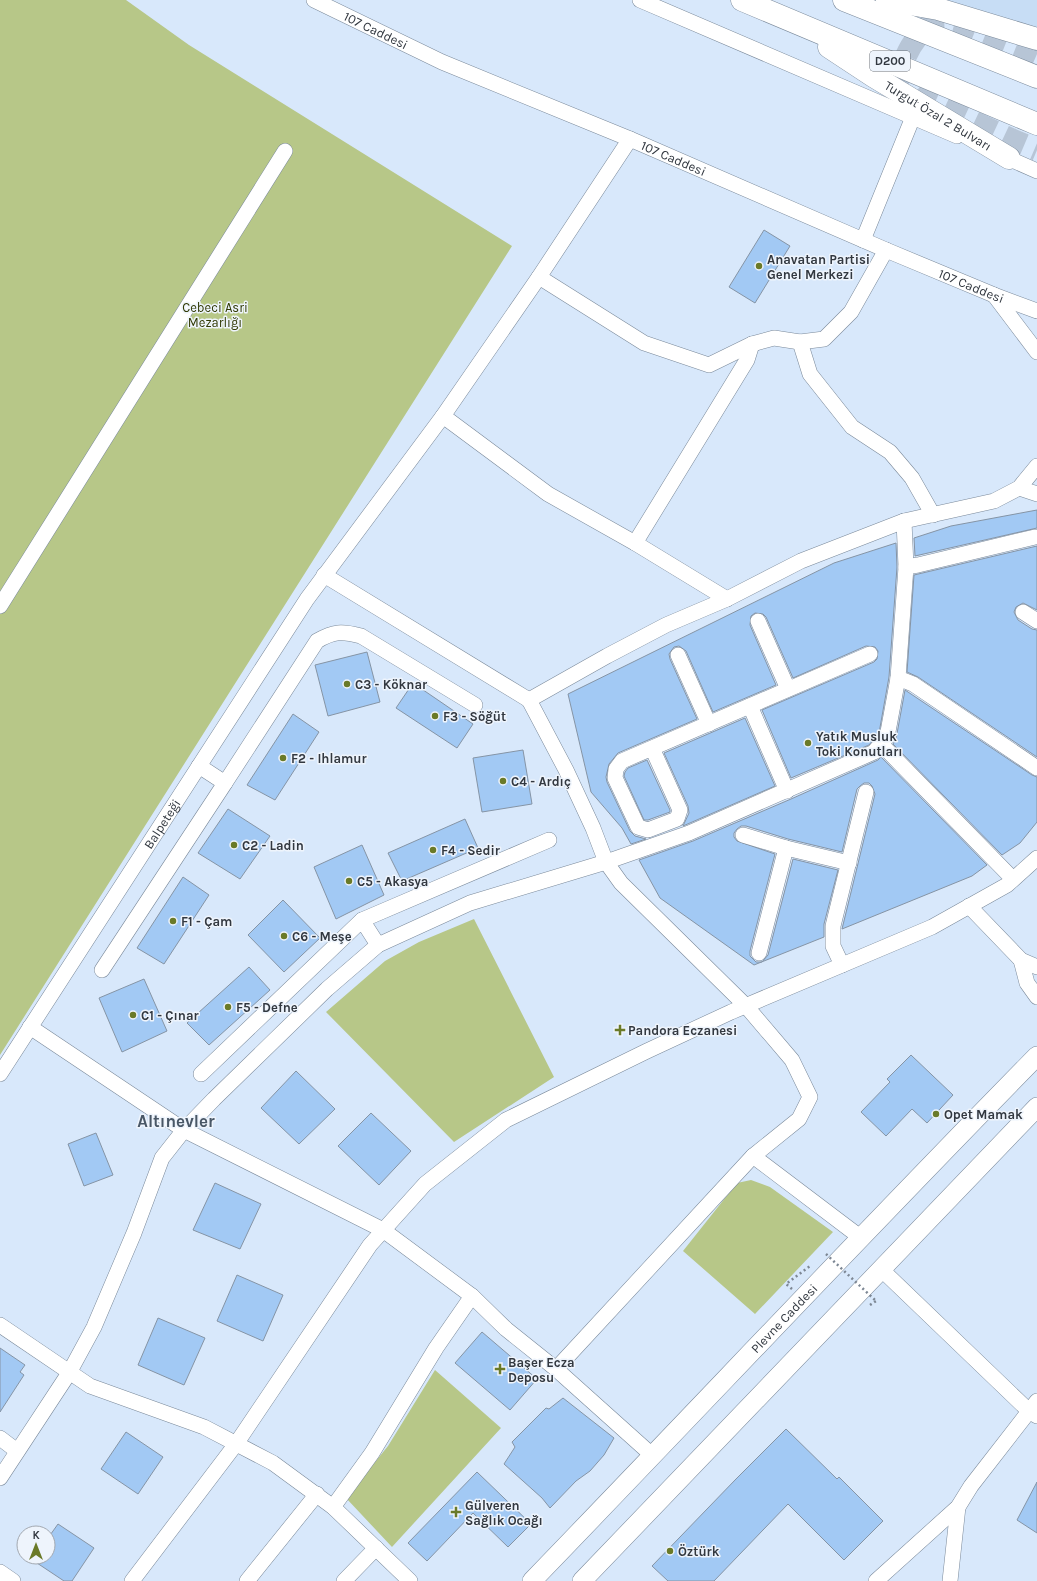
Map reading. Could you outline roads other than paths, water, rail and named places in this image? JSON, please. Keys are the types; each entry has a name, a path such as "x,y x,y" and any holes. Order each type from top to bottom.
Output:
{"highway":[{"name":"Turgut Özal 2 Bulvarı","path":"742,0 1037,124"},
{"path":"844,0 1037,77"},
{"path":"887,0 938,9 1037,39"},
{"name":"Turgut Özal 2 Bulvarı","path":"788,20 873,76 1009,158"}],"main road":[{"name":"Plevne Caddesi","path":"532,1581 653,1456 860,1237 1037,1056"},
{"path":"582,1581 1037,1107"}],"street":[{"name":"107 Caddesi","path":"314,0 442,62 630,139 886,250 994,295 1037,311"},
{"path":"640,0 1037,170"},
{"path":"863,240 913,117"},
{"name":"Balpeteği","path":"0,1074 307,599 443,416 539,277 630,139"},
{"path":"0,606 284,151"},
{"path":"539,277 644,343 709,365 752,344 774,338 800,342 824,339 851,312 886,250"},
{"path":"994,295 1037,352"},
{"path":"800,342 810,374 852,427 890,452 912,478 933,515"},
{"path":"635,543 747,360 752,344"},
{"path":"443,416 548,494 635,543 727,599"},
{"path":"529,700 607,656 666,626 727,599 801,561 904,521 994,501 1019,488 1037,466"},
{"path":"1019,488 1037,494"},
{"path":"0,1478 69,1373 94,1327 134,1233 162,1158 184,1130 327,989 378,946 470,904 606,862 689,833 874,752 887,737 898,678 906,567 904,521"},
{"path":"906,567 1034,537"},
{"path":"324,575 402,621 529,700 566,770 593,828 606,862 621,883 746,1006 792,1060 810,1097 799,1119 753,1156 556,1369"},
{"path":"1023,612 1037,621"},
{"path":"758,621 788,689"},
{"path":"102,970 225,784 317,641 329,634 345,632 361,636 475,705"},
{"path":"678,654 709,724"},
{"path":"652,748 680,810 677,819 648,830 638,827 615,778 616,769 622,761 652,748 709,724 870,654"},
{"path":"898,678 913,684 1037,768"},
{"path":"750,706 787,791"},
{"path":"881,744 1013,879"},
{"path":"199,766 225,784"},
{"path":"842,965 834,946 833,926 866,792"},
{"path":"742,835 849,864"},
{"path":"201,1074 362,920 549,840"},
{"path":"758,953 786,848"},
{"path":"132,1581 236,1444 370,1245 425,1184 506,1120 647,1051 746,1006 932,927 1006,885 1037,858"},
{"path":"969,906 1021,960 1037,967"},
{"path":"362,920 378,946"},
{"path":"1021,960 1027,983 1037,997"},
{"path":"30,1027 184,1130 383,1230 472,1296 506,1328 556,1369 653,1456"},
{"path":"753,1156 860,1237"},
{"path":"876,1581 958,1507 971,1486 1035,1410 881,1269"},
{"path":"333,1507 372,1453 436,1348 472,1296"},
{"path":"0,1325 90,1386 204,1427 273,1464 333,1507 410,1581"},
{"path":"0,1438 17,1451"},
{"path":"247,1581 316,1494"},
{"path":"950,1581 958,1507"},
{"path":"344,1581 376,1548"},
{"path":"0,1572 13,1581"}],"tunnel":[{"path":"1037,54 960,23 946,20 937,21 921,33 914,42 908,52 902,73 902,81 904,85 917,95 1037,150"}],"place":[{"name":"Anavatan Partisi Genel Merkezi","path":"759,266"},
{"name":"C3 - Köknar","path":"347,684"},
{"name":"F3 - Söğüt","path":"435,716"},
{"name":"Yatık Musluk Toki Konutları","path":"808,743"},
{"name":"F2 - Ihlamur","path":"283,758"},
{"name":"C4 - Ardıç","path":"503,781"},
{"name":"C2 - Ladin","path":"234,845"},
{"name":"F4 - Sedir","path":"433,850"},
{"name":"C5 - Akasya","path":"349,881"},
{"name":"F1 - Çam","path":"173,921"},
{"name":"C6 - Meşe","path":"284,936"},
{"name":"F5 - Defne","path":"228,1007"},
{"name":"C1 - Çınar","path":"133,1015"},
{"name":"Pandora Eczanesi","path":"620,1030"},
{"name":"Opet Mamak","path":"936,1114"},
{"name":"Başer Ecza Deposu","path":"500,1369"},
{"name":"Gülveren Sağlık Ocağı","path":"456,1512"},
{"name":"Öztürk","path":"670,1551"}],"district":[{"name":"Altınevler","path":"176,1121"}],"park label":[{"name":"Cebeci Asri Mezarlığı","path":"215,314"}]}
